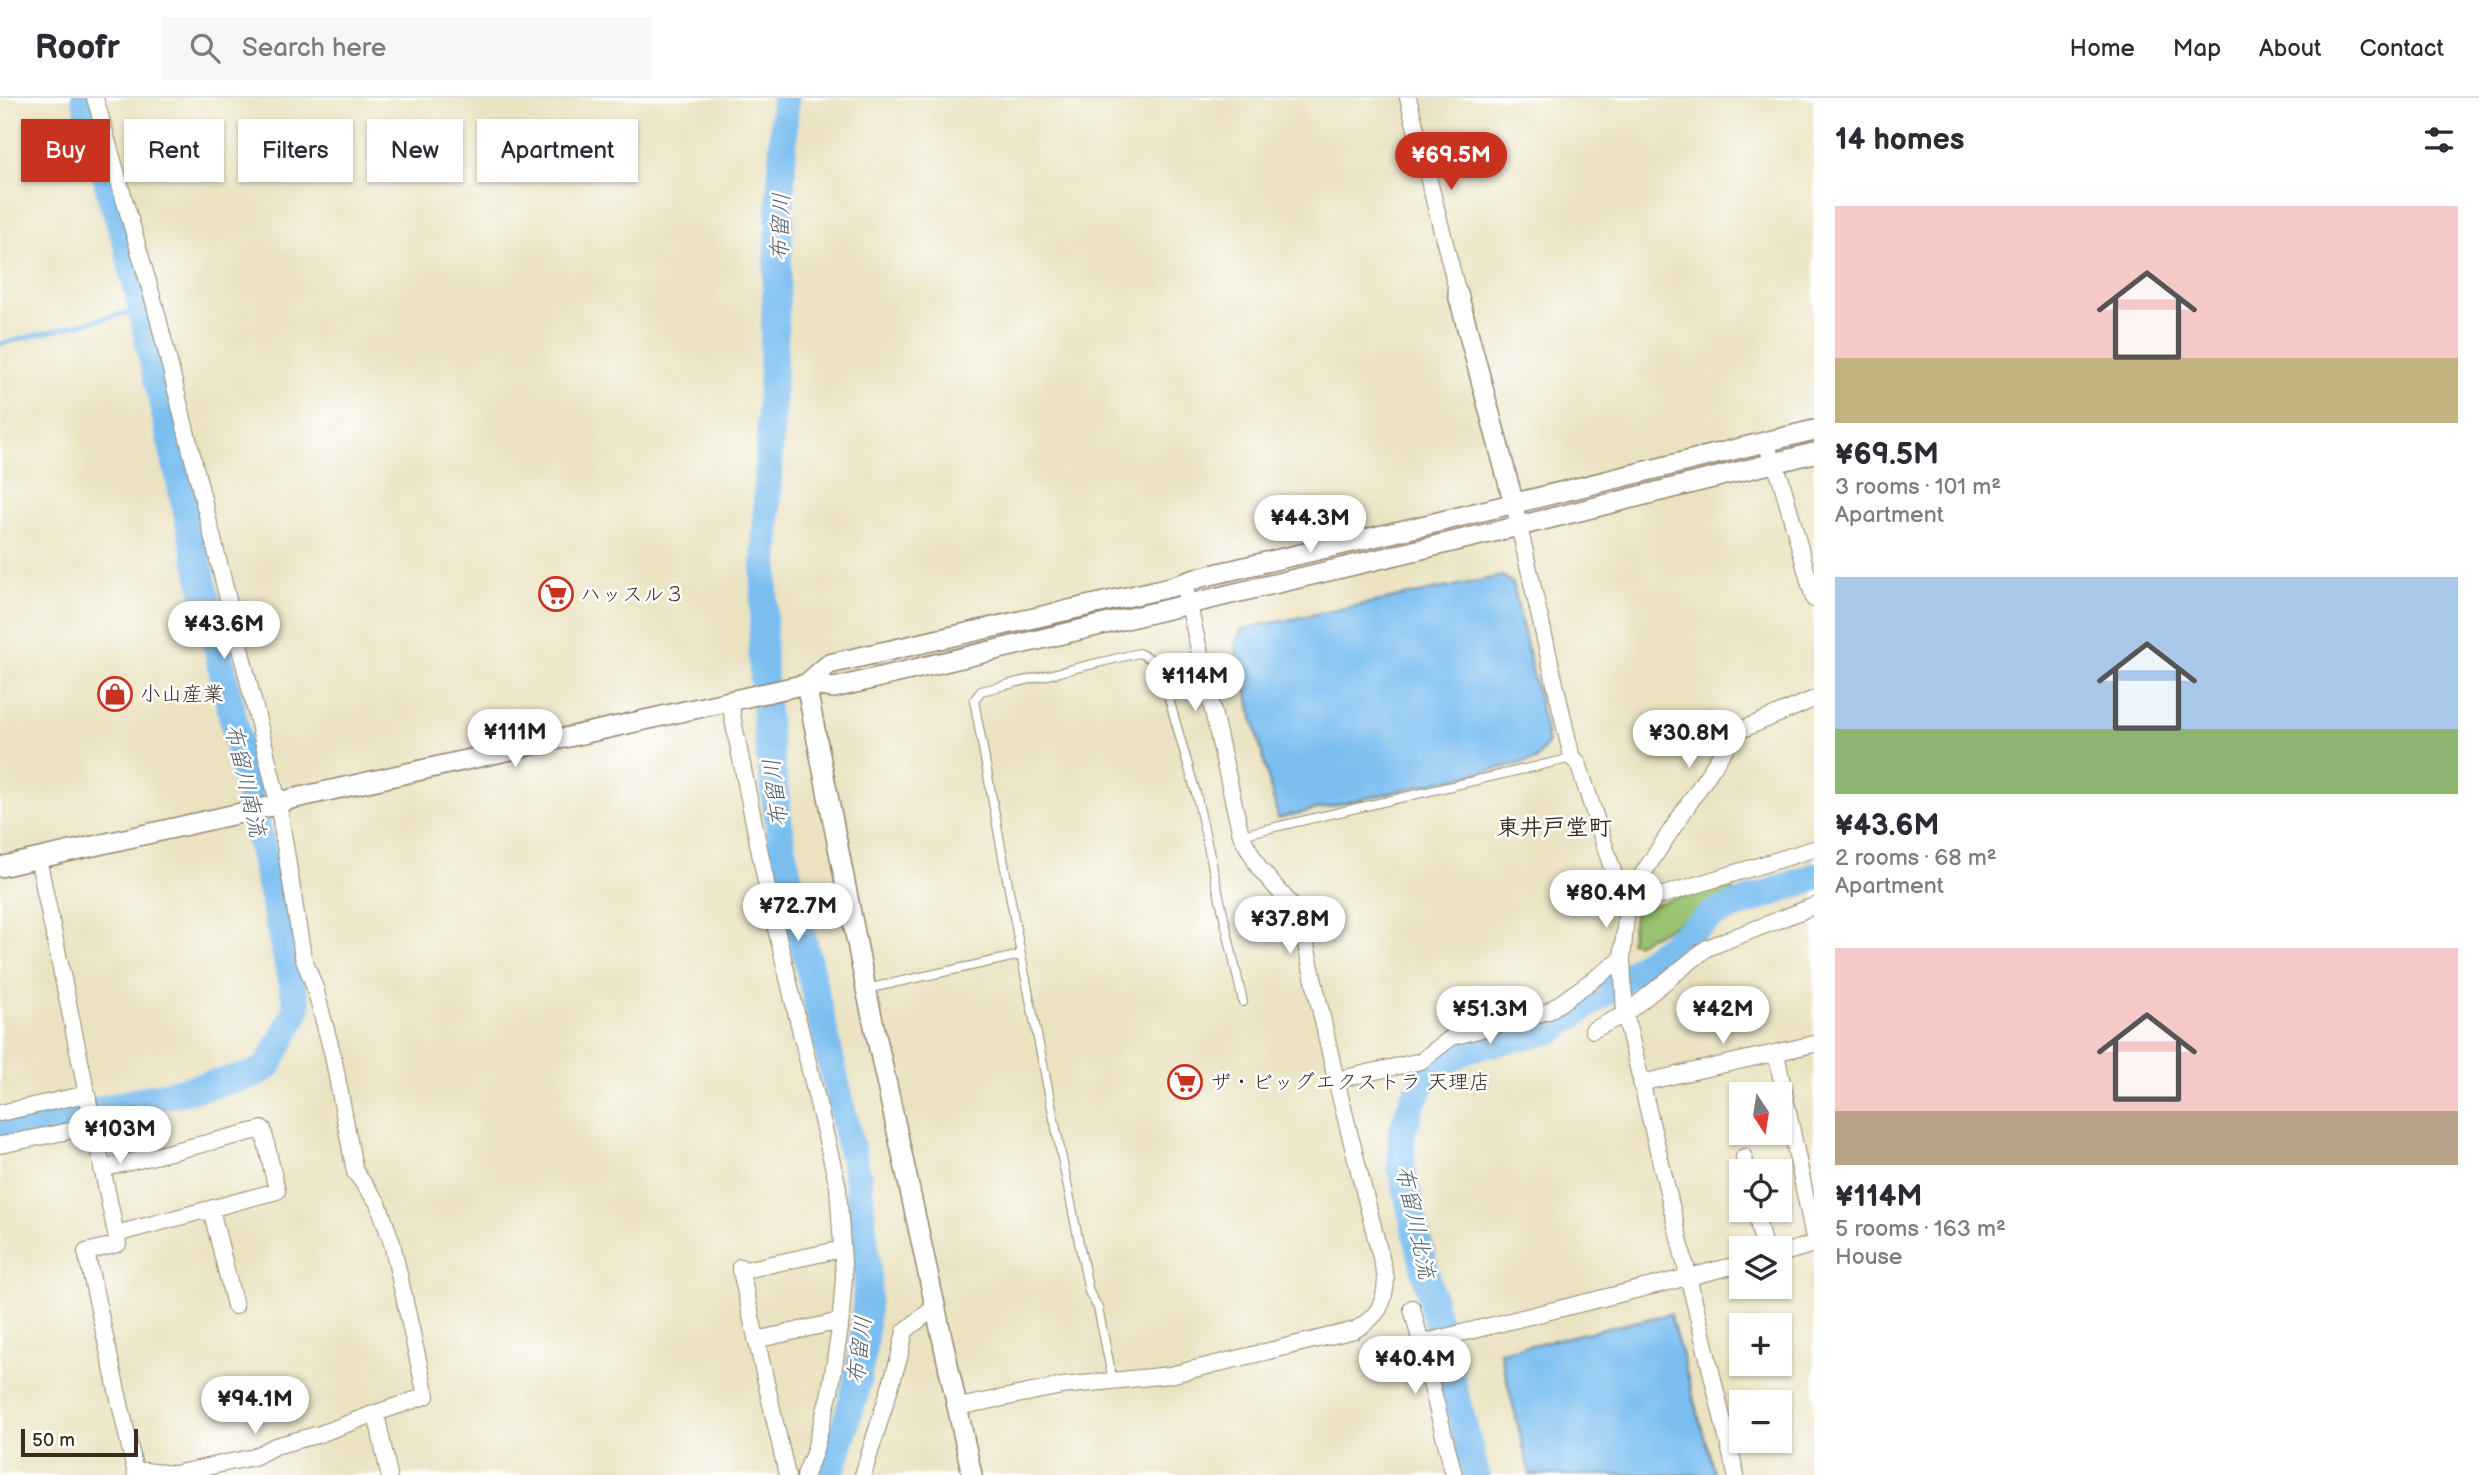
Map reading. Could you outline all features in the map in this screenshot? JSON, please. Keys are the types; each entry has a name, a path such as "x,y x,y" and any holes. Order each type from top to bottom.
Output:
{"street":[{"path":"38,858 118,1244 86,1252 135,1473 174,1474 254,1457 275,1446 320,1434 426,1396 392,1243 378,1203 355,1172 333,1056 315,988 303,957 275,804 155,306 95,98"},
{"path":"1408,98 1514,503 1572,758 1578,763 1620,893 1628,906"},
{"path":"801,686 829,664 1184,583 1814,430"},
{"path":"1765,442 1775,463 1814,599"},
{"path":"0,867 801,686 834,688 1519,526 1814,453"},
{"path":"958,1407 1062,1386 1170,1376 1355,1330 1377,1314 1386,1296 1386,1278 1336,1080 1304,936 1294,908 1259,868 1241,835 1184,583"},
{"path":"801,686 972,1475"},
{"path":"1736,1475 1641,1083 1626,1007 1622,962 1632,890 1736,732 1814,699"},
{"path":"737,700 732,715 772,912 838,1187 844,1277 840,1321 830,1392 814,1454 805,1475"},
{"path":"1628,906 1814,849"},
{"path":"1593,1030 1707,948 1814,906"},
{"path":"1336,1080 1422,1061 1452,1037 1549,1011 1622,962"},
{"path":"1641,1083 1814,1044"},
{"path":"1776,1053 1814,1238"},
{"path":"0,1113 87,1094"},
{"path":"0,1145 93,1126"},
{"path":"102,1169 262,1129 277,1191 116,1234"},
{"path":"211,1209 234,1306"},
{"path":"1792,1250 1814,1244"},
{"path":"787,1475 740,1269 842,1249"},
{"path":"1421,1343 1729,1268"},
{"path":"863,1475 905,1331 935,1307"},
{"path":"1412,1308 1454,1475"},
{"path":"756,1340 840,1321"},
{"path":"376,1413 388,1475"}],"lane":[{"path":"1113,1381 1098,1308 1089,1292 1021,955 974,699 981,691 1139,653 1155,661 1161,671 1196,793 1243,1002"},
{"path":"1241,835 1572,758"},
{"path":"866,989 1021,955"}],"green space":[{"path":"1730,883 1734,895 1636,944 1630,942 1635,910"}],"water":[{"path":"1502,576 1513,583 1548,742 1536,760 1278,818 1235,645 1242,629"},
{"path":"1670,1314 1715,1475 1530,1475 1500,1352"}],"waterway":[{"name":"布留川南流","path":"0,1133 253,1075 268,1066 297,1005 127,244 85,98"},
{"name":"布留川","path":"785,98 762,655 767,731 782,849 858,1179 868,1279 863,1350 854,1396 830,1475"},
{"path":"0,344 142,309"},
{"name":"布留川北流","path":"1476,1475 1441,1340 1401,1166 1402,1132 1414,1098 1430,1072 1468,1048 1553,1030 1714,914 1814,877"}],"place":[{"name":"ハッスル３","path":"556,594"},
{"name":"小山産業","path":"115,694"},
{"name":"ザ・ビッグエクストラ 天理店","path":"1185,1082"}],"district":[{"name":"東井戸堂町","path":"1554,827"}]}
